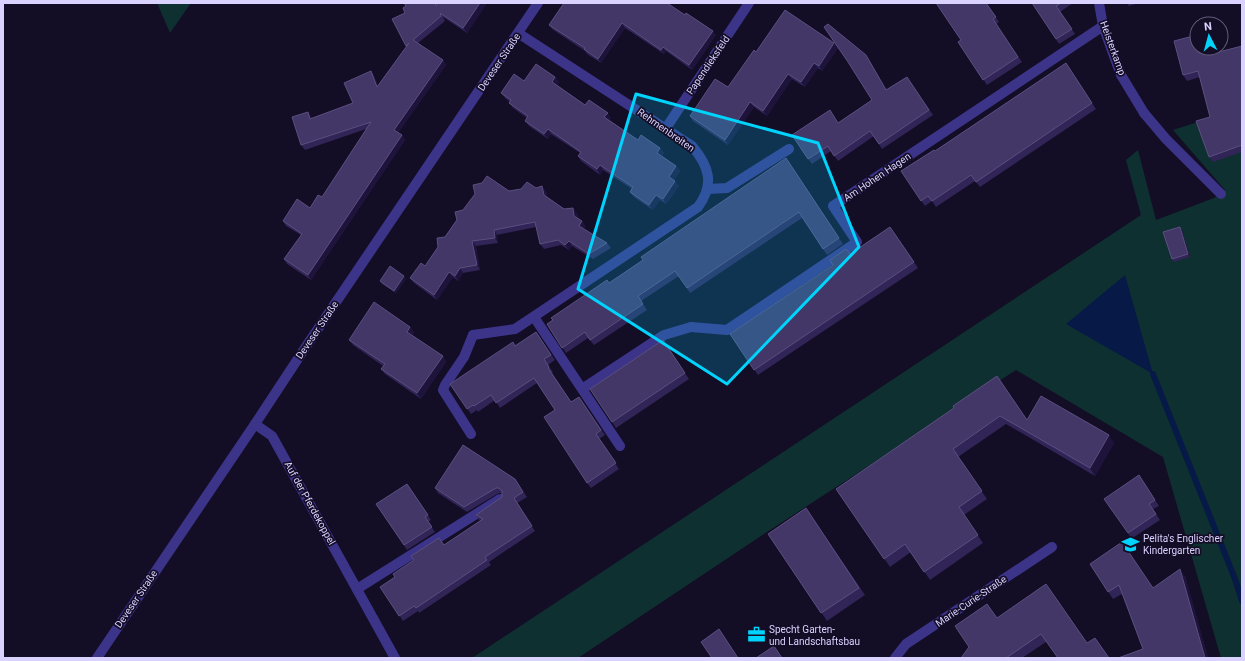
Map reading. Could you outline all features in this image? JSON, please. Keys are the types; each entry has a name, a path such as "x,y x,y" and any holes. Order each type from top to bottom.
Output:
{"street":[{"name":"Deveser Straße","path":"97,658 538,3"},
{"name":"Papendieksfeld","path":"666,128 749,3"},
{"name":"Heisterkamp","path":"1099,3 1103,26 1121,75 1144,112 1166,138 1221,194"},
{"name":"Am Hohen Hagen","path":"582,389 664,335 691,326 728,330 857,242 833,206 1103,26"},
{"name":"Rehmenbreiten","path":"518,33 692,146 702,158 708,174 708,189"},
{"path":"471,434 443,390 464,357 473,335 515,328 534,317 698,207 704,199 708,189 727,188 789,149"},
{"path":"534,317 620,446"},
{"name":"Auf der Pferdekoppel","path":"255,424 272,436 395,658"},
{"path":"357,589 500,499"},
{"name":"Marie-Curie-Straße","path":"895,658 906,644 1052,548"}],"highlighted area":[{"path":"636,94 818,143 859,247 727,384 578,289"}],"green space":[{"path":"157,3 191,3 170,33"},
{"path":"1242,108 1242,658 1221,658 1163,457 1016,370 761,536 578,658 472,658 1141,215 1126,160 1138,150 1156,220 1214,198 1225,190 1173,130"}],"water":[{"path":"1125,275 1153,374 1066,324"}],"building":[{"path":"404,3 435,3 436,6 438,3 480,3 463,28 440,13 441,16 413,40 443,60 394,130 402,135 308,275 284,259 302,234 283,221 297,199 310,208 318,195 322,197 371,122 301,145 292,117 308,112 310,119 353,103 344,83 371,71 377,87 409,43 406,46 392,19 405,13 403,8 406,6"},
{"path":"564,3 667,3 685,15 686,13 713,31 689,65 663,47 661,50 622,23 598,59 584,49 585,48 549,25"},
{"path":"936,3 986,3 996,17 993,19 1018,57 983,80 958,42 961,40"},
{"path":"1032,3 1061,3 1056,6 1072,29 1056,39"},
{"path":"785,10 834,43 819,66 814,63 801,82 788,74 763,111 750,102 725,140 690,116 715,79 728,87 754,50 756,52"},
{"path":"828,24 866,55 886,90 907,77 929,110 879,144 870,131 834,156 828,146 808,159 792,135 830,110 838,123 872,100 824,27"},
{"path":"1189,37 1189,56 1229,56 1229,49 1242,46 1242,145 1209,157 1196,121 1210,117 1198,71 1183,75 1174,41"},
{"path":"1066,63 1092,103 976,182 971,175 932,201 928,196 921,201 901,171 934,150 935,151"},
{"path":"536,64 555,77 552,82 585,105 589,100 608,113 604,117 638,140 641,135 660,148 657,153 676,166 669,177 675,181 663,199 656,195 649,205 630,192 633,187 600,165 597,169 578,156 581,152 548,129 544,134 525,121 528,116 509,103 511,100 501,93 514,74 524,81"},
{"path":"786,158 839,238 823,249 799,212 687,288 675,271 638,296 643,304 590,340 585,332 562,348 547,324 553,320 551,318 607,280 609,283 643,260 641,257"},
{"path":"487,176 509,191 521,189 527,182 536,188 542,186 544,195 564,209 573,208 574,216 582,221 579,226 607,243 589,254 569,241 565,245 558,240 540,244 535,222 494,230 495,238 472,241 477,265 460,268 455,276 449,272 434,295 410,278 421,263 425,266 438,247 437,238 445,237 457,220 455,212 463,210 475,194 473,185 482,183"},
{"path":"890,227 914,262 754,370 730,334 833,265 830,260 846,249 850,254"},
{"path":"1180,227 1188,254 1172,259 1163,232"},
{"path":"390,266 404,276 394,291 380,281"},
{"path":"374,302 410,327 407,332 443,356 417,393 381,369 385,364 349,340"},
{"path":"536,332 551,355 544,359 549,367 548,368 571,402 579,397 601,430 596,434 616,463 587,483 544,417 555,410 534,378 496,403 491,395 467,409 450,384 513,342 515,346"},
{"path":"663,340 685,373 612,422 590,389"},
{"path":"997,376 1027,420 1041,396 1109,435 1090,468 1000,416 953,449 982,491 959,507 978,535 924,572 905,544 884,559 836,489 954,408 953,406"},
{"path":"463,445 515,479 523,492 514,498 532,526 485,557 487,560 416,608 414,606 399,616 380,587 395,577 393,574 414,560 411,556 439,538 444,545 483,519 476,515 502,497 502,491 499,488 496,488 464,507 435,488"},
{"path":"1139,475 1155,500 1149,504 1156,514 1128,533 1104,499"},
{"path":"407,484 428,515 425,517 432,527 404,545 376,504"},
{"path":"806,508 859,588 821,613 768,534"},
{"path":"1122,542 1153,588 1180,569 1205,658 1118,658 1143,649 1119,585 1108,592 1090,564"},
{"path":"1046,584 1087,643 1095,638 1109,658 1058,658 1041,634 1006,658 961,658 969,647 955,626 987,604 997,618"},
{"path":"719,629 738,658 712,658 701,642"},
{"path":"774,646 782,658 756,658"}],"waterway":[{"path":"1153,374 1235,579 1242,601"}],"place":[{"name":"Pelita's Englischer Kindergarten","path":"1130,544"},
{"name":"Specht Garten- und Landschaftsbau","path":"756,635"}]}
